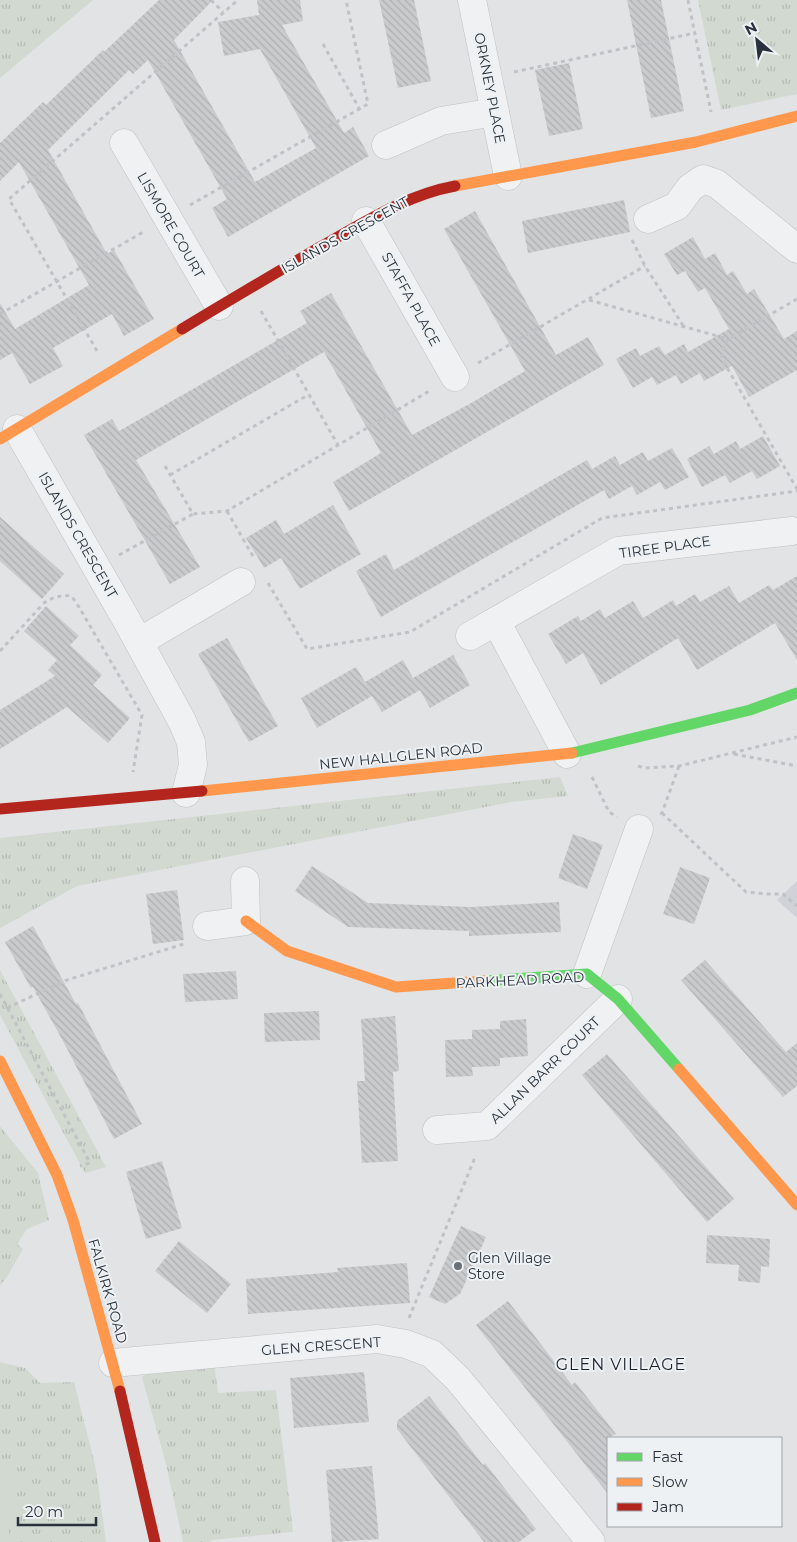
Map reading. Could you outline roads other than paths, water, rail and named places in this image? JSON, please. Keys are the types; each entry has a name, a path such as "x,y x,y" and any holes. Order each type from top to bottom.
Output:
{"street":[{"name":"ORKNEY PLACE","path":"472,0 508,176"},
{"path":"386,145 441,121 495,112"},
{"name":"ISLANDS CRESCENT","path":"186,792 193,765 190,742 182,721 96,568 8,434 219,306 402,202 439,189 706,139 797,116"},
{"path":"703,179 706,139"},
{"name":"LISMORE COURT","path":"124,143 219,306"},
{"path":"639,229 677,206 690,188 703,179"},
{"path":"703,179 717,184 797,249"},
{"name":"STAFFA PLACE","path":"366,221 454,376"},
{"name":"TIREE PLACE","path":"470,636 618,551 792,531"},
{"path":"139,642 254,574"},
{"path":"496,622 567,754"},
{"name":"NEW HALLGLEN ROAD","path":"0,809 129,798 567,754 750,710 797,693"},
{"path":"588,974 639,829"},
{"path":"201,933 246,921 245,881"},
{"name":"PARKHEAD ROAD","path":"246,921 287,951 396,987 588,974 618,999 797,1205"},
{"name":"ALLAN BARR COURT","path":"437,1130 488,1126 618,999"},
{"name":"FALKIRK ROAD","path":"0,1060 56,1175 73,1220 113,1363 155,1542"},
{"name":"GLEN CRESCENT","path":"113,1363 377,1339 406,1344 432,1354 458,1379 590,1542"}],"place":[{"name":"Glen Village Store","path":"458,1266"}],"district":[{"name":"GLEN VILLAGE","path":"621,1364"}]}
